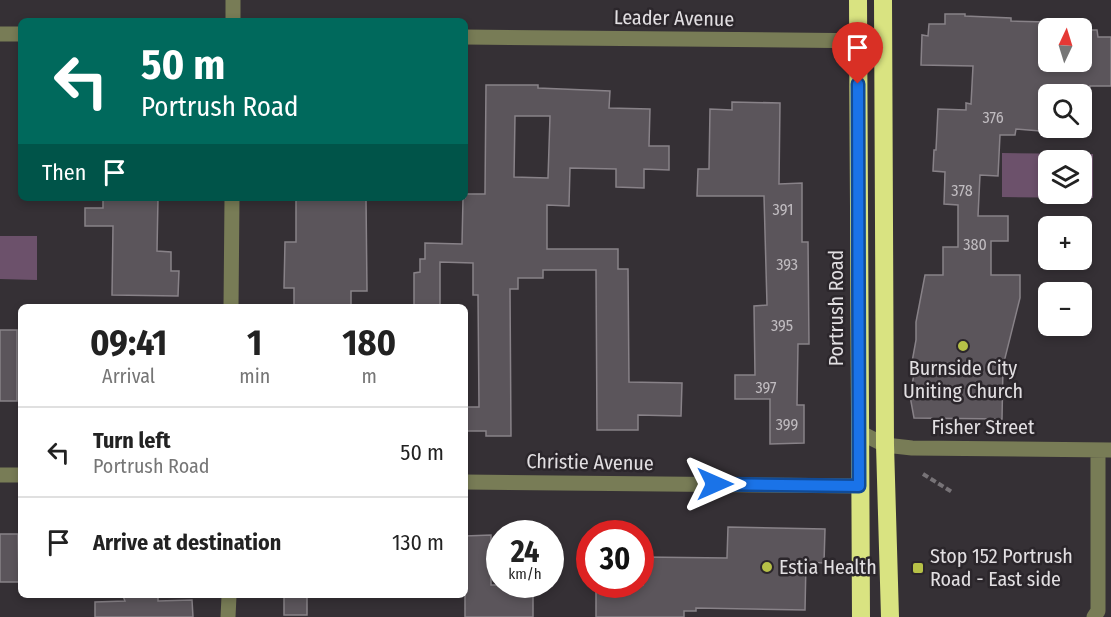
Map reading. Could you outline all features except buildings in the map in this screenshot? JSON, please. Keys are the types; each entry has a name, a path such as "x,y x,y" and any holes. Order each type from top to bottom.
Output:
{"highway":[{"name":"Portrush Road","path":"858,0 861,617"},
{"path":"883,0 885,445 890,617"}],"street":[{"path":"233,0 233,18"},
{"path":"0,34 18,34"},
{"name":"Leader Avenue","path":"468,37 883,41"},
{"path":"231,304 232,201"},
{"name":"Fisher Street","path":"859,432 885,445 912,448 1105,450"},
{"path":"1094,617 1098,611 1105,450"},
{"path":"0,475 18,475"},
{"name":"Christie Avenue","path":"468,482 859,486"},
{"path":"228,617 229,598"}],"path":[{"path":"923,474 952,492"}],"shaded area":[{"path":"1002,153 1038,153 1038,197 1002,197"},
{"path":"1092,154 1093,154 1092,198"},
{"path":"0,236 37,236 37,280 0,279"}],"place":[{"name":"Burnside City Uniting Church","path":"963,346"},
{"name":"Estia Health","path":"767,567"},
{"name":"Stop 152 Portrush Road - East side","path":"918,568"}],"route":[{"path":"715,484 859,486 858,84"}]}
